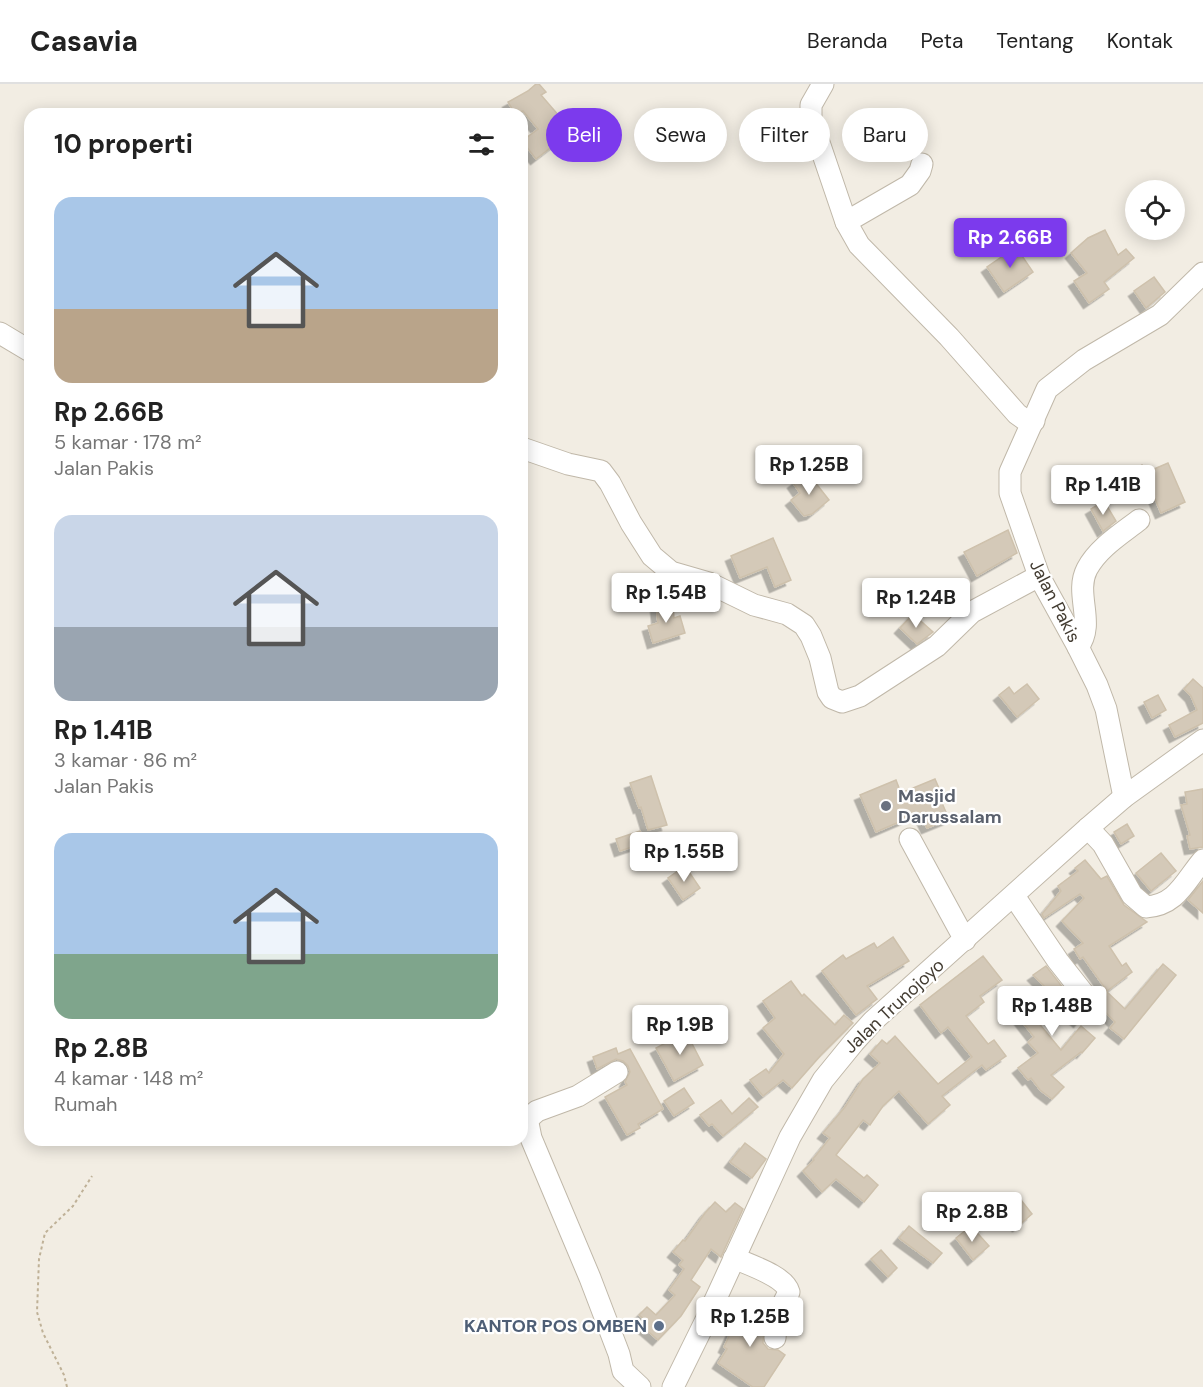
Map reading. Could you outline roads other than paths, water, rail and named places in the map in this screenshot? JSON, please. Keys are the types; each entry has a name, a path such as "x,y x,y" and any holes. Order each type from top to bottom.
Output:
{"street":[{"path":"822,84 811,105 812,119 846,222 859,245 956,345 1017,414 1024,419 1034,421"},
{"path":"846,222 910,185 922,164"},
{"name":"Jalan Pakis","path":"1124,797 1106,709 1078,647 1039,576 1019,522 1009,485 1010,472 1044,395 1051,386 1084,360 1160,315 1203,273"},
{"path":"0,333 24,347"},
{"path":"528,450 568,465 601,471 652,556 671,572 710,583 754,605 796,618 811,636 820,658 828,692 832,698 842,702 860,696 937,646 972,612 1039,576"},
{"path":"1078,647 1084,639 1087,618 1083,580 1086,569 1109,544 1139,520"},
{"name":"Jalan Trunojoyo","path":"673,1387 790,1137 823,1080 854,1042 873,1021 1088,828 1124,797 1203,740"},
{"path":"1088,828 1103,844 1132,895 1146,907 1167,902 1183,888 1203,860"},
{"path":"910,839 965,940"},
{"path":"1014,896 1051,951 1084,994"},
{"path":"617,1072 578,1096 537,1111 530,1117 528,1123 531,1138 612,1336 623,1371 640,1387"},
{"path":"734,1258 787,1285 789,1292 777,1316 775,1338"}],"place":[{"name":"Masjid Darussalam","path":"886,806"},
{"name":"KANTOR POS OMBEN","path":"659,1326"}]}
